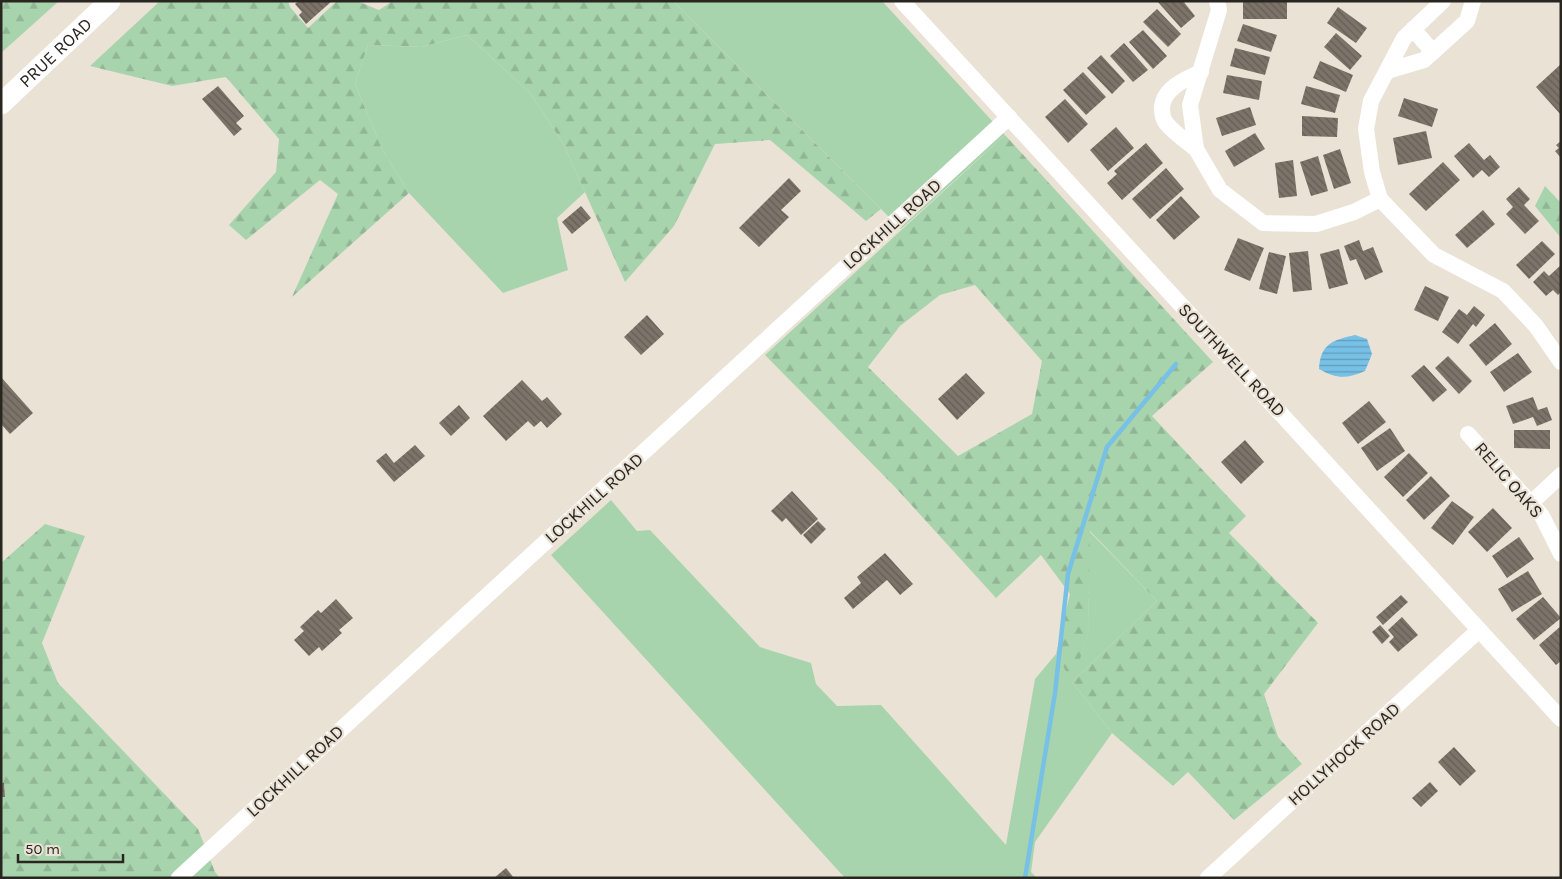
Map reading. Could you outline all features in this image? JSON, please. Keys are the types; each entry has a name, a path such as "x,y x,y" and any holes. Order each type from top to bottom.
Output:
{"main road":[{"name":"PRUE ROAD","path":"1,104 110,1"}],"street":[{"name":"SOUTHWELL ROAD","path":"902,1 1561,718"},
{"path":"1196,149 1190,105 1219,10 1217,1"},
{"path":"1444,1 1404,38 1371,101 1366,129 1372,172 1380,199 1434,255 1503,291 1536,326 1561,362"},
{"path":"1387,71 1424,60 1434,52 1467,21 1473,1"},
{"path":"1413,29 1434,52"},
{"path":"1201,72 1182,81 1169,91 1162,102 1165,122 1196,149 1220,190 1263,223 1316,224 1354,212 1380,199"},
{"name":"LOCKHILL ROAD","path":"178,878 1009,117"},
{"name":"RELIC OAKS","path":"1468,434 1542,516 1561,554"},
{"path":"1531,503 1561,475"},
{"name":"HOLLYHOCK ROAD","path":"1208,878 1480,630"}],"green space":[{"path":"1,1 59,1 1,53"},
{"path":"160,1 288,1 290,7 308,28 337,1 357,1 379,10 393,1 673,1 881,209 866,221 770,140 715,144 674,226 625,282 564,145 530,93 467,35 421,47 368,45 355,84 382,149 409,193 292,297 338,194 320,180 246,240 229,225 276,172 279,139 226,77 172,86 90,66"},
{"path":"673,1 882,1 1005,135 901,229"},
{"path":"467,35 530,93 564,145 585,192 557,218 568,270 503,293 409,193 382,149 355,84 368,45 421,47"},
{"path":"1005,135 1213,362 1152,416 1246,516 1229,533 1318,623 1264,694 1278,737 1302,764 1234,820 1188,772 1173,786 1112,733 1072,682 1056,654 1070,594 1041,555 996,598 895,487 765,355","holes":["975,285 1042,361 1032,414 958,456 868,367 900,326 940,295","1090,531 1157,601 1073,681 1088,634"]},
{"path":"1545,186 1561,203 1561,238 1535,206"},
{"path":"611,500 637,531 650,530 760,647 811,663 816,684 837,706 881,705 1006,845 1035,679 1056,654 1072,681 1088,634 1089,531 1157,601 1072,682 1112,733 1035,842 1031,872 1037,878 845,878 551,555"},
{"path":"45,524 85,536 42,643 58,683 198,829 215,872 220,878 1,878 1,797 5,797 4,783 1,783 1,563"}],"water":[{"path":"1355,335 1367,339 1372,354 1365,371 1342,377 1331,375 1319,369 1322,354 1329,344"}],"building":[{"path":"299,1 332,1 306,24 299,15 302,12 295,4"},
{"path":"1157,1 1183,1 1195,16 1181,28"},
{"path":"1243,2 1287,2 1287,19 1243,19"},
{"path":"1338,7 1367,28 1356,43 1327,23"},
{"path":"1157,9 1181,34 1168,47 1143,22"},
{"path":"1243,24 1277,35 1271,52 1237,41"},
{"path":"1143,30 1167,56 1153,69 1129,42"},
{"path":"1336,33 1362,56 1350,70 1324,47"},
{"path":"1124,43 1148,70 1133,82 1110,56"},
{"path":"1235,48 1270,57 1265,75 1230,66"},
{"path":"1101,55 1125,81 1112,94 1087,68"},
{"path":"1320,61 1353,75 1346,92 1313,78"},
{"path":"1561,64 1561,115 1536,87"},
{"path":"1083,72 1106,97 1086,115 1063,90"},
{"path":"1227,75 1262,81 1259,100 1223,93"},
{"path":"218,86 244,116 236,123 242,129 234,136 202,99"},
{"path":"1306,86 1340,95 1335,113 1301,104"},
{"path":"1404,98 1438,109 1432,127 1398,116"},
{"path":"1065,99 1088,124 1068,143 1045,117"},
{"path":"1250,107 1256,125 1222,136 1216,118"},
{"path":"1302,116 1338,118 1337,137 1302,136"},
{"path":"1116,127 1134,148 1108,171 1090,150"},
{"path":"1426,131 1432,158 1398,165 1393,138"},
{"path":"1255,133 1265,149 1234,167 1225,151"},
{"path":"1561,141 1561,158 1555,151 1559,148 1556,145"},
{"path":"1146,143 1163,163 1122,200 1107,183 1117,174 1114,171"},
{"path":"1469,143 1484,160 1490,155 1500,167 1489,177 1482,170 1473,178 1454,156"},
{"path":"1340,149 1351,183 1334,189 1323,155"},
{"path":"1318,156 1328,191 1311,196 1300,162"},
{"path":"1293,160 1297,196 1279,198 1275,163"},
{"path":"1443,162 1460,180 1426,211 1409,194"},
{"path":"1166,168 1184,189 1150,219 1132,199"},
{"path":"789,178 801,191 781,210 789,217 759,247 739,228"},
{"path":"1519,187 1530,199 1524,205 1539,221 1525,234 1506,214 1513,207 1506,199"},
{"path":"1181,196 1200,217 1174,240 1156,220"},
{"path":"581,206 591,218 572,234 562,222"},
{"path":"1483,210 1495,224 1467,248 1455,235"},
{"path":"1238,238 1264,248 1250,281 1224,270"},
{"path":"1359,240 1363,251 1373,247 1383,272 1365,280 1356,259 1350,261 1344,246"},
{"path":"1542,241 1555,254 1529,279 1516,265"},
{"path":"1339,249 1348,284 1329,289 1320,254"},
{"path":"1308,251 1312,290 1293,292 1289,253"},
{"path":"1269,252 1286,256 1277,294 1259,289"},
{"path":"1561,265 1561,292 1558,295 1553,290 1546,296 1533,282 1544,271 1549,276"},
{"path":"1425,286 1449,297 1438,321 1414,310"},
{"path":"1474,306 1485,315 1476,327 1473,324 1458,344 1442,332 1459,309 1467,315"},
{"path":"647,315 664,334 641,355 624,337"},
{"path":"1495,323 1512,344 1486,366 1469,345"},
{"path":"1518,353 1532,372 1504,392 1490,372"},
{"path":"1448,356 1472,381 1459,394 1435,368"},
{"path":"1424,365 1447,390 1433,402 1411,376"},
{"path":"966,373 985,393 957,420 938,399"},
{"path":"1,377 33,413 10,434 1,424"},
{"path":"522,380 542,401 547,397 562,414 547,428 541,421 534,427 528,421 506,441 483,416"},
{"path":"1533,397 1538,410 1547,407 1552,420 1537,426 1533,417 1513,424 1506,406"},
{"path":"1369,401 1386,422 1358,444 1342,423"},
{"path":"459,405 470,418 451,436 439,423"},
{"path":"1390,428 1405,451 1377,471 1361,448"},
{"path":"1514,430 1550,430 1550,449 1514,448"},
{"path":"1245,440 1264,462 1241,484 1221,462"},
{"path":"415,445 425,456 394,482 376,461 386,453 394,463"},
{"path":"1409,453 1428,473 1403,497 1384,477"},
{"path":"1431,476 1450,496 1424,520 1406,500"},
{"path":"792,491 818,519 801,535 786,518 782,522 771,511"},
{"path":"1452,501 1474,517 1453,545 1431,528"},
{"path":"1493,508 1512,528 1487,552 1468,532"},
{"path":"818,521 826,529 811,544 803,535"},
{"path":"1519,537 1534,559 1507,578 1492,556"},
{"path":"885,553 913,584 900,595 887,580 853,609 844,598 861,583 857,577"},
{"path":"1528,571 1542,594 1512,612 1498,589"},
{"path":"1401,595 1408,602 1383,625 1376,617"},
{"path":"1543,597 1561,618 1534,640 1516,619"},
{"path":"336,599 353,618 339,630 342,633 322,651 319,647 309,656 294,640 304,631 300,627 318,610 321,613"},
{"path":"1402,617 1418,635 1398,652 1389,642 1394,637 1388,630"},
{"path":"1380,625 1390,636 1382,644 1372,632"},
{"path":"1561,626 1561,661 1556,665 1539,645"},
{"path":"1454,747 1476,771 1460,786 1438,762"},
{"path":"1430,782 1438,791 1421,807 1412,798"},
{"path":"1,783 4,783 5,797 1,797"},
{"path":"506,868 514,878 494,878"}],"waterway":[{"path":"1025,878 1055,693 1068,574 1107,447 1176,364"}]}
